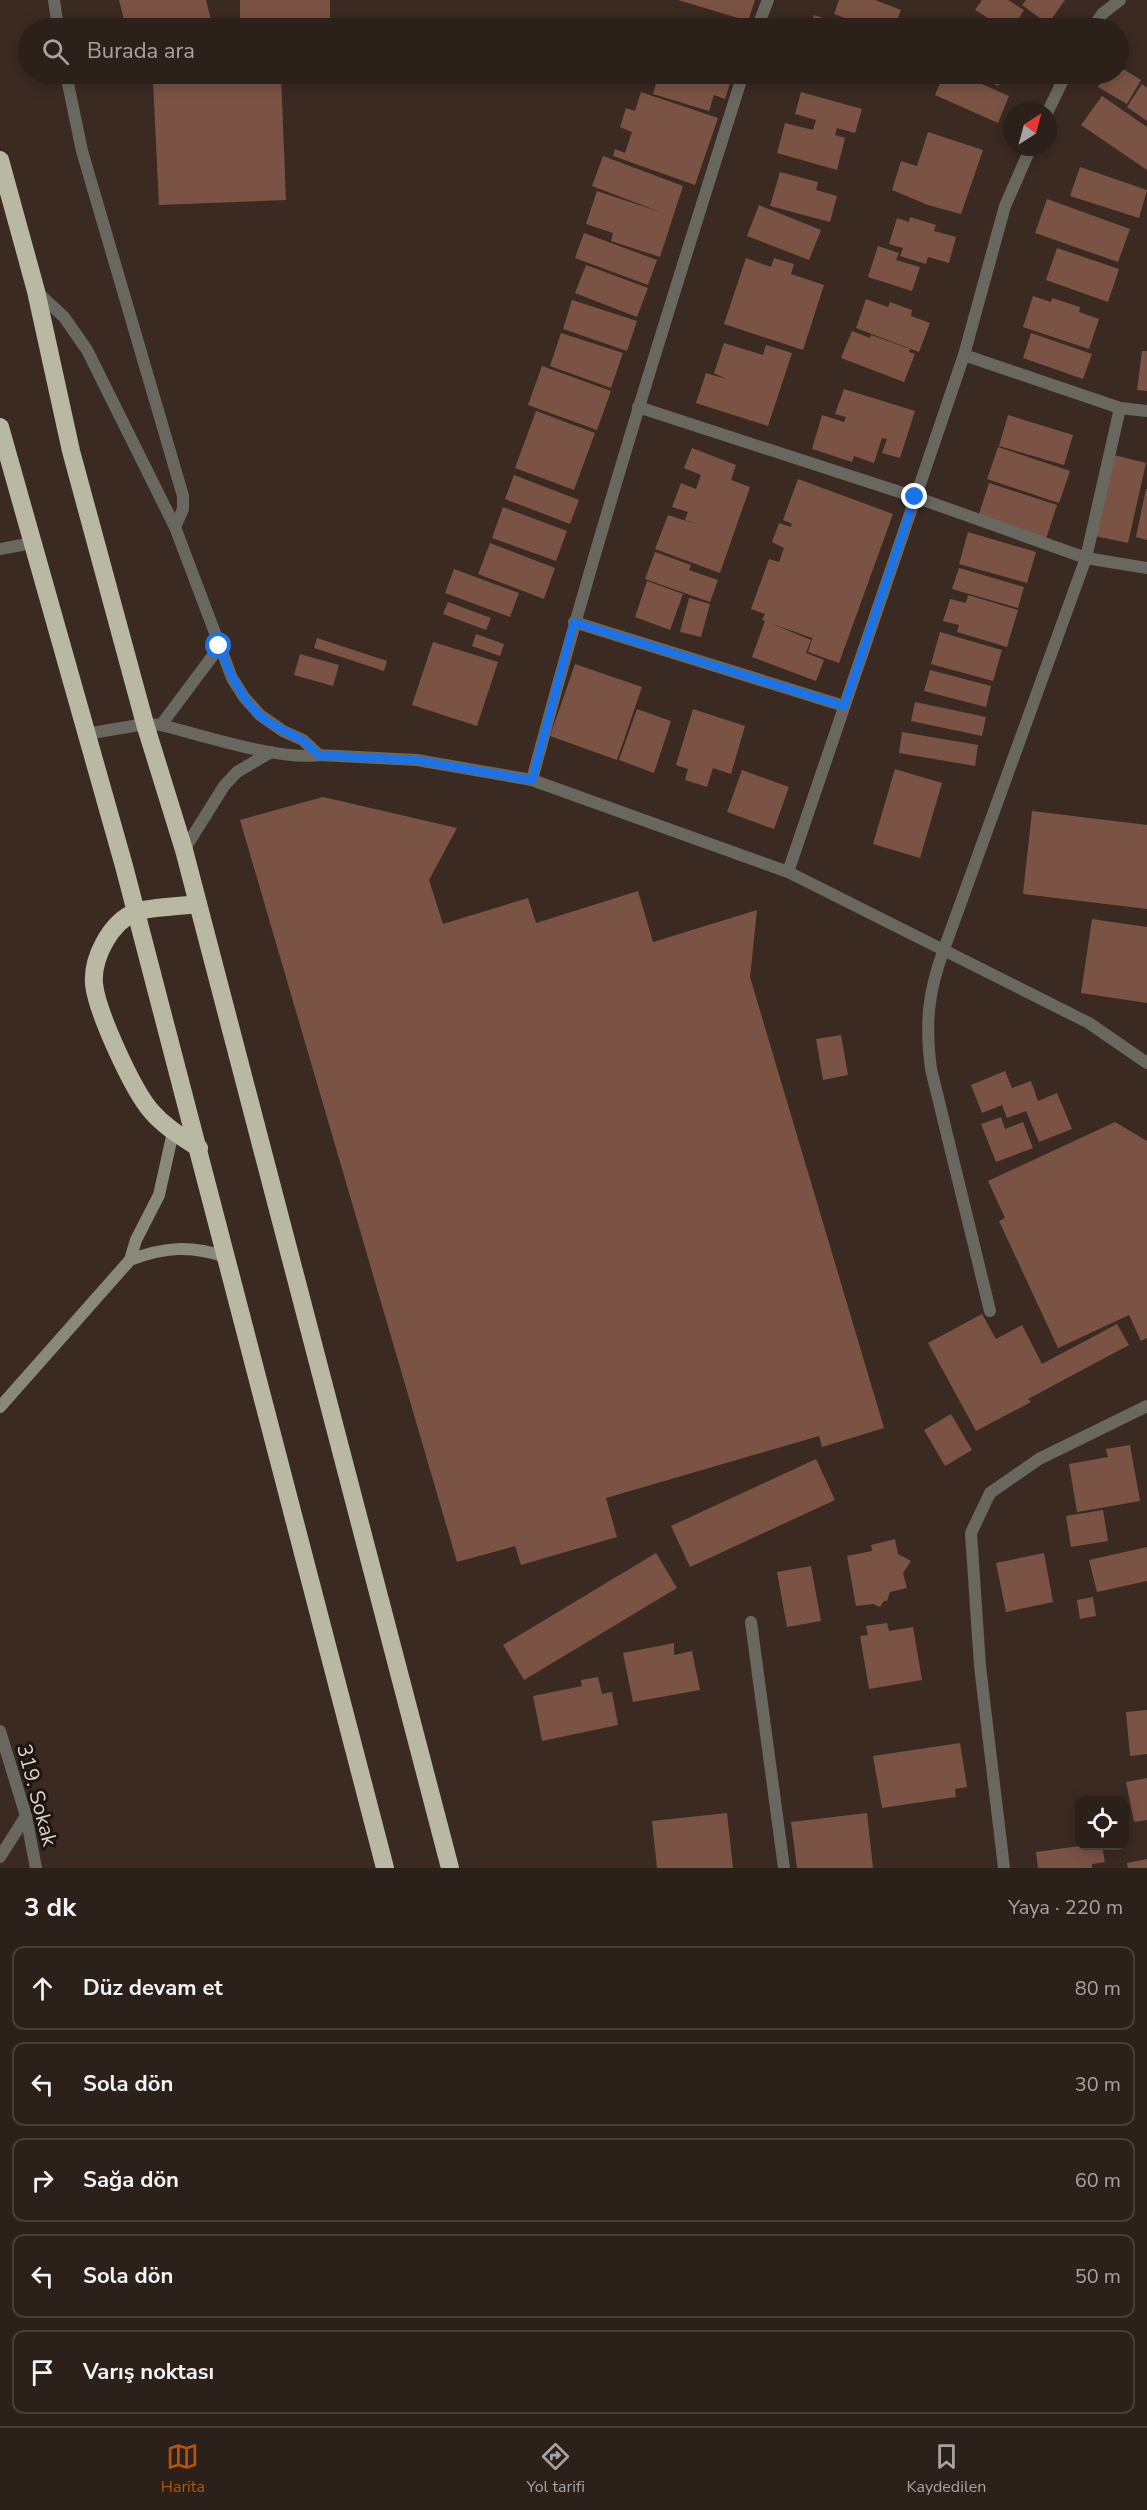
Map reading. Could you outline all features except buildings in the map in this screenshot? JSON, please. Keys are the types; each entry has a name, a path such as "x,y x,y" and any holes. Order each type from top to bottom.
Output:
{"highway":[{"path":"0,160 36,291 71,451 153,724 450,1868"},
{"path":"0,427 199,1148 385,1868"},
{"path":"198,904 135,912 111,932 103,945 96,963 94,983 98,1004 136,1090 152,1113 173,1132 199,1148"}],"street":[{"path":"54,0 57,18"},
{"path":"761,18 768,0"},
{"path":"1099,18 1120,0"},
{"path":"68,84 82,151 183,496 183,509 175,527"},
{"path":"532,780 574,622 638,407 740,84"},
{"path":"1052,102 1061,84"},
{"path":"788,872 964,355 1005,206 1027,156"},
{"path":"36,291 64,317 87,350 175,527 232,678 244,697 260,715 283,731 303,740 319,755"},
{"path":"964,355 1120,408 1147,411"},
{"path":"638,407 915,497 1086,558 1147,568"},
{"path":"990,1311 931,1069 927,1038 928,1006 934,977 1086,558 1120,408"},
{"path":"0,549 32,543"},
{"path":"574,622 844,706"},
{"path":"153,724 219,646"},
{"path":"86,734 153,724 271,752 304,757 319,755 417,760 532,780 788,872 1089,1023 1147,1063"},
{"path":"184,850 224,786 237,772 271,752"},
{"path":"0,1407 130,1260 136,1240 159,1195 166,1173 173,1132"},
{"path":"130,1260 169,1248 189,1248 226,1257"},
{"path":"1004,1868 980,1666 971,1533 990,1493 1039,1459 1147,1406"},
{"path":"751,1622 784,1868"},
{"name":"319. Sokak","path":"0,1731 26,1816 36,1868"},
{"path":"0,1857 26,1816"}],"route":[{"path":"219,646 232,678 244,697 260,715 283,731 303,740 319,755 417,760 532,780 574,622 844,706 915,497"}]}
